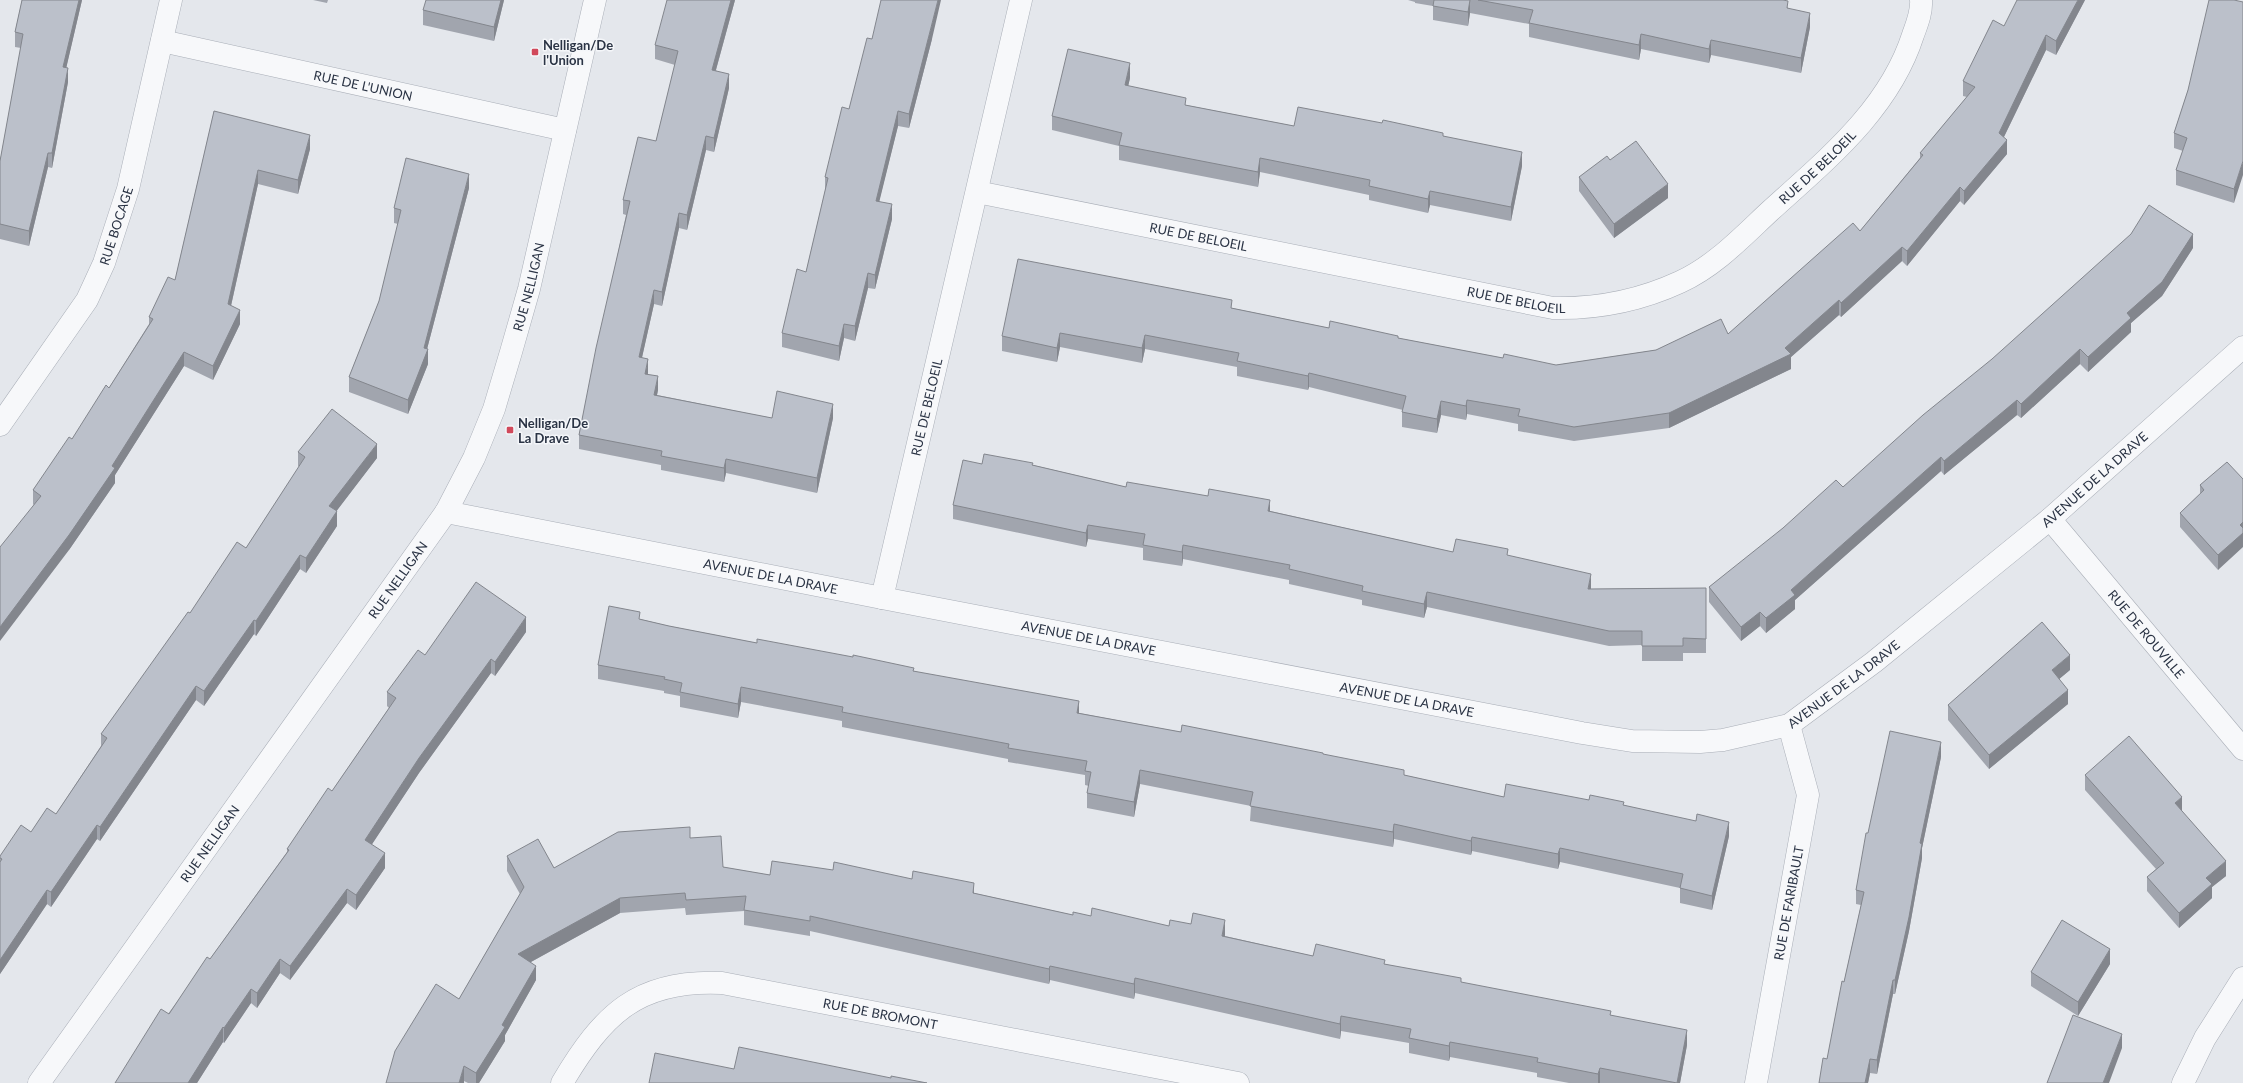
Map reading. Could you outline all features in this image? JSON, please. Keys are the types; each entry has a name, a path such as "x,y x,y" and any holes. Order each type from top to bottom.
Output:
{"street":[{"name":"RUE BOCAGE","path":"0,425 87,300 104,263 128,189 171,0"},
{"name":"RUE NELLIGAN","path":"39,1083 446,512 474,458 494,409 529,289 595,0"},
{"name":"RUE DE BELOEIL","path":"882,598 1021,0"},
{"name":"RUE DE BELOEIL","path":"977,192 1554,308 1585,309 1617,303 1649,294 1681,281 1715,261 1829,158 1876,106 1898,74 1918,20 1921,0"},
{"name":"RUE DE L'UNION","path":"162,41 565,130"},
{"name":"AVENUE DE LA DRAVE","path":"446,512 1574,732 1632,741 1676,742 1723,740 1789,724 1874,662 2050,519 2243,347"},
{"name":"RUE DE ROUVILLE","path":"2050,519 2243,749"},
{"name":"RUE DE FARIBAULT","path":"1756,1083 1808,795 1789,724"},
{"path":"2183,1083 2205,1038 2243,978"},
{"name":"RUE DE BROMONT","path":"562,1083 582,1049 600,1028 620,1010 641,997 666,987 694,982 722,983 1238,1083"}],"building":[{"path":"22,0 79,0 63,67 68,68 52,153 48,153 29,231 0,224 0,161 23,34 15,32"},
{"path":"426,0 501,0 494,27 423,10"},
{"path":"667,0 731,0 712,70 729,74 714,138 706,136 687,215 679,213 662,292 654,290 639,357 648,359 645,374 658,376 654,395 772,418 777,391 833,404 817,478 726,459 724,468 661,456 662,451 579,435 596,348 630,201 623,200 638,137 656,141 678,51 655,45"},
{"path":"881,0 938,0 909,114 898,111 876,201 892,204 875,275 868,273 855,326 844,324 839,346 782,333 797,269 806,272 828,178 825,177 842,107 849,109 867,38 872,39"},
{"path":"1434,0 1470,0 1468,12 1433,6"},
{"path":"1478,0 1783,0 1788,1 1787,8 1810,13 1801,58 1711,40 1709,49 1641,34 1639,45 1529,23 1533,10"},
{"path":"2017,0 2078,0 2056,41 2046,35 1999,133 2007,140 1964,191 1960,187 1907,251 1902,247 1841,303 1839,300 1785,348 1791,354 1669,413 1574,427 1518,416 1520,409 1467,400 1466,406 1441,401 1437,419 1402,412 1406,396 1309,373 1308,376 1237,361 1239,353 1145,335 1142,348 1060,333 1057,348 1002,336 1018,259 1232,300 1231,308 1329,328 1330,321 1398,336 1398,338 1503,358 1504,354 1556,365 1656,350 1721,319 1728,334 1853,223 1860,231 1923,155 1920,153 1975,87 1963,81 1993,20 2004,26"},
{"path":"2209,0 2234,0 2243,2 2243,161 2234,189 2176,170 2187,138 2174,133 2188,90"},
{"path":"1068,49 1130,63 1125,85 1186,98 1185,105 1294,126 1298,107 1382,123 1383,120 1443,133 1443,136 1522,152 1511,207 1430,191 1428,199 1369,186 1370,180 1260,158 1258,172 1119,145 1122,133 1052,116"},
{"path":"214,111 310,135 298,180 258,170 228,304 240,310 213,366 184,352 112,466 115,468 69,535 0,627 0,547 41,496 33,490 69,437 72,439 106,385 109,388 153,319 149,317 168,277 175,280"},
{"path":"1636,141 1668,184 1614,224 1579,177 1607,156 1610,160"},
{"path":"406,158 469,174 424,348 428,349 408,400 349,377 379,301 401,210 394,208"},
{"path":"2149,205 2193,234 2162,282 2127,313 2131,318 2088,357 2080,349 2021,404 2017,400 1944,461 1941,457 1791,590 1795,595 1766,618 1760,612 1741,627 1709,587 1783,528 1836,480 1843,487 1923,415 1992,359 2131,234"},
{"path":"332,409 377,444 329,506 337,511 306,558 300,555 256,621 254,620 204,691 196,686 100,827 97,825 51,892 47,890 0,960 0,862 2,859 0,856 21,825 31,832 47,808 56,814 107,738 101,734 188,612 190,613 237,542 246,548 305,457 298,452"},
{"path":"984,454 1033,463 1032,465 1126,487 1127,482 1208,496 1209,489 1270,500 1268,511 1453,552 1456,539 1508,549 1507,555 1591,574 1588,589 1706,588 1706,639 1683,638 1683,646 1642,646 1642,631 1609,631 1427,592 1424,604 1362,591 1363,586 1289,569 1290,565 1183,545 1182,552 1143,545 1145,534 1088,525 1086,533 953,505 963,460 982,464"},
{"path":"2227,462 2243,479 2243,522 2240,525 2243,528 2243,533 2218,555 2180,513 2204,490 2200,485"},
{"path":"476,582 526,617 495,662 491,659 419,758 365,840 385,853 356,895 347,889 290,966 280,959 257,993 251,989 224,1028 223,1027 188,1083 115,1083 161,1009 169,1014 207,957 210,959 289,850 287,849 328,788 332,791 396,698 387,692 418,650 425,655"},
{"path":"609,606 640,612 639,619 669,626 757,643 757,639 853,657 853,655 914,668 913,671 1079,701 1077,713 1181,732 1182,725 1404,770 1404,775 1504,797 1506,784 1589,800 1590,795 1624,802 1623,805 1696,821 1697,814 1729,822 1712,896 1680,888 1683,874 1560,848 1558,854 1472,837 1471,841 1394,824 1393,832 1250,806 1253,792 1140,770 1134,802 1087,793 1091,772 1085,771 1087,761 1008,748 1009,744 842,712 843,707 741,687 738,704 680,692 682,683 664,679 665,677 598,665"},
{"path":"2042,622 2070,655 2052,670 2068,690 1989,755 1948,705"},
{"path":"1890,731 1941,742 1920,843 1922,844 1909,917 1895,980 1893,980 1877,1060 1870,1059 1865,1083 1819,1083 1823,1058 1827,1059 1842,981 1844,982 1864,892 1856,890 1866,833 1868,833"},
{"path":"2129,736 2182,797 2175,803 2226,861 2206,878 2212,884 2179,913 2147,877 2164,863 2085,775"},
{"path":"690,827 690,838 721,836 723,867 770,875 772,861 833,870 834,862 912,879 913,871 974,883 973,893 1073,915 1073,912 1091,916 1092,908 1169,926 1170,920 1191,924 1193,913 1225,920 1222,936 1313,956 1316,944 1385,960 1384,964 1461,978 1461,982 1611,1011 1610,1015 1687,1030 1677,1083 1600,1068 1598,1074 1537,1062 1538,1058 1450,1042 1449,1046 1409,1038 1411,1029 1341,1016 1340,1024 1135,978 1134,984 1050,966 1049,969 810,916 810,921 744,910 746,896 686,900 685,893 620,898 518,954 536,966 502,1025 505,1027 476,1073 464,1066 459,1083 386,1083 395,1051 436,984 459,999 524,887 507,856 538,839 554,868 618,832"},
{"path":"2062,920 2110,949 2078,1002 2031,972"},
{"path":"2073,1015 2122,1034 2103,1083 2047,1083"},
{"path":"739,1047 891,1078 891,1076 927,1083 649,1083 655,1053 734,1069"}],"place":[{"name":"Nelligan/De l'Union","path":"535,52"},
{"name":"Nelligan/De La Drave","path":"510,430"}]}
